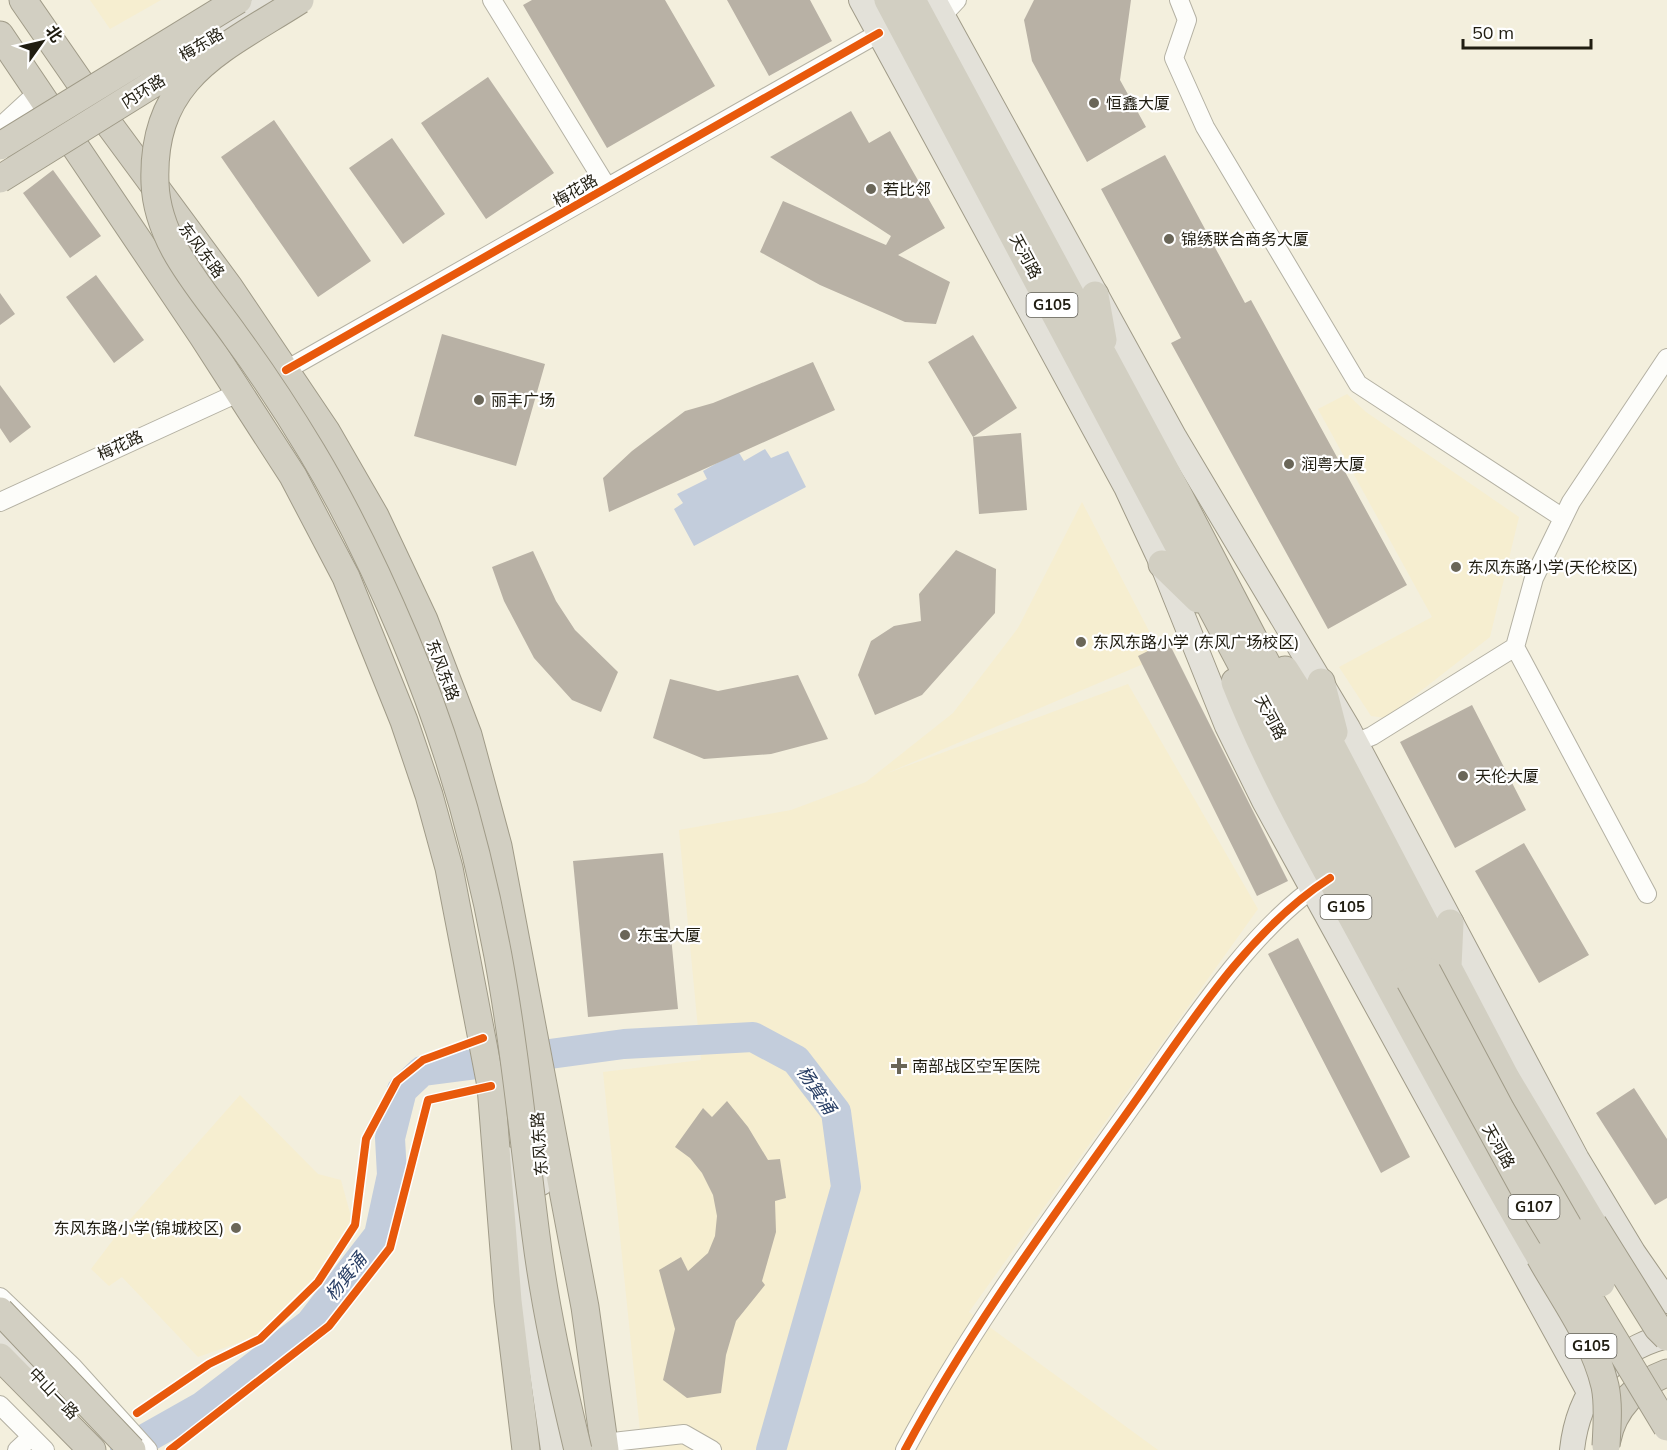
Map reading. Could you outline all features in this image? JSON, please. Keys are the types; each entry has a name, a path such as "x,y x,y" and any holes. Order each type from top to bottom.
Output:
{"highway":[{"name":"东风东路","path":"23,0 98,109 229,287 286,370 349,468 375,516 424,620 456,701 476,764 498,846 534,1051"},
{"path":"0,139 136,44 208,0"},
{"name":"内环路","path":"0,146 238,0"},
{"name":"内环路","path":"0,179 165,78 284,0"},
{"path":"300,0 201,65 176,93 166,109 156,145 155,186 158,210 171,245 260,371 334,492 387,596 433,710 477,854 497,948 544,1293 578,1450"},
{"name":"天河路","path":"888,0 1162,512 1223,608 1428,973 1535,1170 1667,1392"},
{"name":"天河路","path":"912,0 1106,362 1223,608"},
{"path":"944,5 947,63"},
{"name":"东风东路","path":"0,35 71,137 240,392 292,476 330,545 359,607 404,721 447,858 491,1086"},
{"path":"1095,295 1106,362"},
{"path":"1162,564 1223,608"},
{"name":"G105","path":"1223,608 1298,689 1349,754 1428,973 1558,1167 1653,1320 1667,1337"},
{"name":"G105","path":"1223,608 1247,713 1321,884 1584,1333 1598,1363 1608,1405 1605,1449"},
{"path":"1321,682 1349,754"},
{"path":"1428,973 1450,923"},
{"name":"天河路","path":"1428,973 1524,1190 1667,1427"},
{"path":"534,1051 585,1307 605,1447"},
{"path":"491,1086 508,1301 525,1450"},
{"path":"1503,1193 1520,1194 1541,1187 1555,1174 1558,1167"},
{"path":"0,1311 132,1441"},
{"path":"0,1357 101,1449"},
{"path":"1605,1449 1612,1425 1627,1399 1642,1385 1667,1373"}],"main road":[{"name":"梅东路","path":"98,109 255,0"},
{"name":"梅东路","path":"98,109 275,0"},
{"path":"861,0 1126,487 1162,564 1227,726 1321,884 1589,1392"},
{"path":"944,5 1095,295 1214,505 1321,682"},
{"path":"0,152 21,130 39,91"},
{"path":"0,167 71,137"},
{"path":"1349,754 1450,923 1577,1159 1633,1252 1667,1301"},
{"name":"东风东路","path":"534,1051 546,1241 573,1450"},
{"name":"东风东路","path":"491,1086 522,1243 553,1450"},
{"path":"1572,1450 1575,1424 1589,1392 1617,1360 1635,1348 1667,1337"},
{"name":"中山一路","path":"0,1338 101,1449"},
{"name":"中山一路","path":"0,1372 77,1450"}],"street":[{"path":"98,109 313,0"},
{"path":"492,0 607,187"},
{"path":"1179,0 1187,20 1174,58 1205,127 1358,384 1563,518"},
{"name":"梅花路","path":"286,370 879,33"},
{"path":"0,127 39,91"},
{"path":"0,192 71,137"},
{"path":"1349,754 1372,736 1515,647 1534,578 1571,502 1667,358"},
{"name":"梅花路","path":"0,502 240,392"},
{"path":"1515,647 1647,894"},
{"path":"905,1450 936,1391 996,1297 1158,1070 1239,960 1321,884"},
{"path":"0,1297 73,1367 132,1441 148,1450"},
{"path":"0,1405 45,1450"},
{"path":"605,1447 684,1434 712,1450"},
{"path":"17,1450 31,1437"}],"shaded area":[{"path":"90,0 161,0 110,29"},
{"name":"东风东路小学(天伦校区)","path":"1347,394 1366,412 1519,517 1490,637 1386,718 1371,716 1339,667 1432,617 1318,409"},
{"name":"南部战区空军医院","path":"1082,502 1162,656 885,774 1128,684 1258,909 969,1312 1158,1450 642,1450 603,1072 701,1060 679,830 791,810 866,782 953,713 1018,628"},
{"name":"东风东路小学(锦城校区)","path":"240,1095 318,1174 341,1180 353,1224 316,1279 255,1337 198,1357 122,1277 109,1286 91,1269 119,1232"}],"water":[{"path":"765,449 771,458 788,451 806,487 694,546 674,509 683,503 677,494 707,479 703,471 738,451 744,461"}],"building":[{"path":"532,0 665,0 715,86 607,148 523,5"},
{"path":"727,0 810,0 832,41 769,76"},
{"name":"恒鑫大厦","path":"1034,0 1131,0 1120,80 1146,127 1087,162 1032,61 1024,20"},
{"path":"488,77 554,173 486,219 421,123"},
{"path":"851,111 869,143 890,131 945,228 898,255 950,282 936,324 905,322 820,285 760,252 783,201 886,245 891,236 770,157"},
{"path":"274,120 371,261 318,297 221,157"},
{"path":"392,138 445,214 403,244 349,168"},
{"name":"润粤大厦","path":"1165,155 1245,303 1251,300 1407,585 1328,629 1171,343 1181,338 1101,189"},
{"path":"53,170 101,236 70,258 23,193"},
{"path":"96,275 144,340 114,363 66,297"},
{"path":"0,293 15,314 0,325"},
{"name":"丽丰广场","path":"442,334 545,364 516,466 414,436"},
{"path":"973,335 1017,408 973,437 928,362"},
{"path":"813,362 835,410 609,512 603,478 632,451 685,411 713,403"},
{"path":"0,385 31,427 10,443 0,428"},
{"path":"1021,433 1027,510 979,514 973,437"},
{"path":"956,550 996,569 995,613 922,695 875,715 858,675 871,641 894,626 921,621 919,594"},
{"path":"533,551 556,601 575,630 618,672 601,712 572,700 534,658 504,601 492,567"},
{"path":"1168,641 1288,881 1257,896 1138,656"},
{"path":"798,675 828,739 771,754 704,759 653,738 670,679 718,691"},
{"name":"天伦大厦","path":"1472,705 1526,810 1455,848 1400,742"},
{"path":"1524,843 1589,955 1539,983 1475,871"},
{"name":"东宝大厦","path":"663,853 678,1009 588,1017 573,861"},
{"path":"1298,938 1410,1157 1381,1173 1268,954"},
{"path":"1634,1088 1667,1139 1667,1198 1655,1205 1596,1113"},
{"path":"727,1101 748,1127 768,1160 780,1159 786,1198 775,1201 776,1232 762,1281 765,1285 736,1321 726,1355 721,1393 687,1398 663,1380 675,1329 659,1270 681,1257 688,1271 708,1253 715,1236 717,1216 713,1195 702,1173 690,1158 675,1147 703,1108 712,1117"}],"waterway":[{"name":"杨箕涌","path":"498,1061 624,1044 753,1037 796,1060 836,1112 846,1187 771,1450"},
{"name":"杨箕涌","path":"125,1450 203,1406 310,1324 379,1235 392,1175 390,1138 402,1090 422,1071 476,1064"}],"cycle path":[{"path":"286,370 879,33"},
{"path":"905,1450 955,1363 1009,1280 1192,1020 1217,987 1270,927 1330,878"},
{"path":"137,1413 209,1364 260,1339 318,1282 355,1225 366,1139 397,1081 423,1060 483,1038"},
{"path":"170,1450 329,1326 390,1248 428,1100 491,1086"}],"place":[{"name":"恒鑫大厦","path":"1094,103"},
{"name":"若比邻","path":"871,189"},
{"name":"锦绣联合商务大厦","path":"1169,239"},
{"name":"丽丰广场","path":"479,400"},
{"name":"润粤大厦","path":"1289,464"},
{"name":"东风东路小学(天伦校区)","path":"1456,567"},
{"name":"东风东路小学 (东风广场校区)","path":"1081,642"},
{"name":"天伦大厦","path":"1463,776"},
{"name":"东宝大厦","path":"625,935"},
{"name":"南部战区空军医院","path":"899,1066"},
{"name":"东风东路小学(锦城校区)","path":"236,1228"}]}
